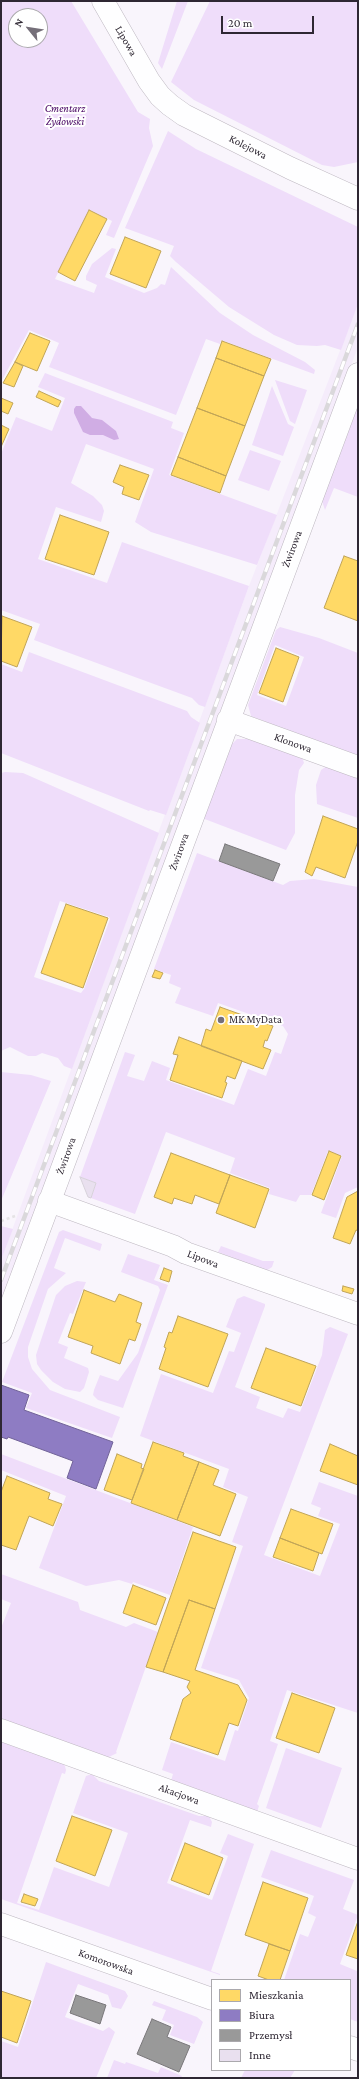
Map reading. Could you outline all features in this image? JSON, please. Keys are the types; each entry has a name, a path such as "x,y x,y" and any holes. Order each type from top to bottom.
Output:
{"street":[{"name":"Lipowa","path":"103,1 150,81"},
{"name":"Kolejowa","path":"150,81 164,100 184,115 290,168 358,199"},
{"name":"Żwirowa","path":"1,1332 358,374"},
{"name":"Klonowa","path":"228,720 358,767"},
{"name":"Lipowa","path":"49,1201 173,1246 208,1261 358,1314"},
{"name":"Akacjowa","path":"1,1730 358,1859"},
{"name":"Komorowska","path":"1,1924 211,1999"}],"shaded area":[{"path":"358,304 358,347 1,1302 1,1260 249,586"},
{"path":"76,406 81,406 92,418 102,420 116,431 119,439 114,440 103,435 90,435 83,432 74,413"}],"green space":[{"name":"Cmentarz Żydowski","path":"1,1 71,1 138,112 150,119 149,128 153,146 114,238 106,235 112,221 89,210 55,279 94,293 97,285 86,280 86,276 92,264 112,248 116,249 105,277 144,293 157,288 161,284 165,285 171,267 220,313 253,335 305,362 315,370 314,374 221,340 220,344 206,339 176,415 49,367 59,343 29,330 1,382"},
{"path":"177,1 188,1 162,69 158,63"},
{"path":"210,1 358,1 358,162 334,167 322,165 194,100 171,82"},
{"path":"168,131 196,149 358,227 358,304 341,350 325,345 297,345 274,335 229,307 176,262 170,256 174,246 125,228"},
{"path":"45,373 173,422 171,428 184,433 169,475 277,515 257,565 151,532 135,522 154,469 86,444 71,483 93,496 102,505 104,511 101,522 56,507 38,559 107,583 122,542 249,586 205,707 199,705 192,698 34,640 40,624 1,610 1,454 16,417 52,431 65,398 38,387"},
{"path":"275,380 307,390 295,424 290,421"},
{"path":"272,386 288,424 294,427 283,456 252,445"},
{"path":"358,406 358,497 334,488 325,510 322,501"},
{"path":"250,450 281,461 269,491 238,480"},
{"path":"280,627 319,638 358,653 358,758 251,716 248,705 276,630","holes":["275,645 304,657 286,706 257,695"]},
{"path":"29,652 187,711 191,717 200,723 166,815 150,810 149,811 1,753 1,664 22,672"},
{"path":"237,739 253,739 302,757 304,763 299,770 295,795 295,833 286,850 202,818 230,746"},
{"path":"327,766 358,777 358,818 317,804 316,785 321,770"},
{"path":"1,773 23,773 159,833 72,1069 64,1066 58,1058 42,1053 36,1056 28,1056 10,1047 1,1051","holes":["60,901 109,917 110,919 84,989 81,993 34,977"]},
{"path":"197,853 283,885 290,881 314,879 358,887 358,1187 345,1193 336,1218 321,1213 342,1156 328,1151 311,1195 300,1195 296,1202 269,1194 270,1188 230,1173 235,1158 166,1132 135,1214 91,1198 96,1183 80,1177 125,1052 135,1055 127,1076 144,1081 152,1061 170,1068 166,1080 234,1105 248,1069 266,1076 275,1052 281,1054 288,1034 283,1026 218,1003 213,1016 175,1003 181,988 169,983 171,975 154,969"},
{"path":"1,1072 31,1075 51,1081 1,1201"},
{"path":"1,1226 13,1229 1,1260"},
{"path":"63,1230 102,1244 100,1251 65,1238 54,1268 66,1273 48,1289 28,1347 28,1357 32,1369 50,1390 120,1417 112,1438 26,1408 32,1393 2,1382 59,1232"},
{"path":"221,1246 263,1261 274,1261 272,1267 266,1271 218,1252"},
{"path":"128,1254 160,1265 154,1280 168,1285 123,1408 98,1400 93,1395 94,1390 100,1375 118,1381 138,1353 160,1290 158,1286 121,1272"},
{"path":"77,1281 86,1282 73,1314 70,1313 58,1343 68,1347 64,1358 88,1368 89,1372 84,1388 80,1392 65,1389 53,1382 37,1364 36,1355 56,1295 65,1286"},
{"path":"244,1296 265,1304 265,1306 235,1387 260,1397 256,1408 283,1418 288,1408 300,1412 322,1355 325,1330 330,1327 348,1334 264,1555 320,1576 340,1524 318,1516 321,1508 311,1504 319,1482 358,1496 358,1713 287,1690 270,1741 278,1744 257,1804 259,1806 257,1812 171,1781 173,1774 162,1770 171,1742 225,1761 235,1730 238,1731 249,1698 239,1680 201,1668 243,1546 232,1542 248,1497 223,1487 229,1469 140,1436 161,1374 213,1393 229,1351 234,1352 241,1333 226,1327 237,1299"},
{"path":"1,1454 193,1527 170,1595 133,1582 132,1584 119,1580 86,1586 39,1568 66,1496 1,1470"},
{"path":"1,1574 78,1602 80,1610 126,1627 134,1623 158,1632 116,1752 117,1753 107,1758 1,1719 1,1628 11,1603 1,1599"},
{"path":"1,1740 64,1763 66,1770 65,1774 62,1773 17,1903 39,1910 54,1867 109,1887 128,1833 73,1813 86,1776 92,1774 99,1781 199,1816 209,1816 212,1822 211,1827 190,1820 167,1883 212,1900 228,1856 220,1853 228,1834 254,1844 211,1971 220,1975 1,1899"},
{"path":"286,1748 342,1768 321,1828 266,1808"},
{"path":"271,1850 354,1880 343,1909 358,1915 340,1964 357,1971 358,2022 351,2019 351,1979 284,1979 300,1934 308,1937 316,1917 308,1913 314,1896 261,1877"},
{"path":"46,1962 125,1991 128,1996 121,2009 112,2007 108,1995 78,1984 65,2017 103,2031 109,2027 115,2032 96,2078 1,2078 1,2041 18,2047"},
{"path":"154,2001 197,2017 203,2022 194,2044 170,2035 174,2025 162,2020 166,2010 152,2005"},
{"path":"114,2060 125,2064 126,2062 158,2073 161,2067 182,2076 181,2078 107,2078"},
{"path":"244,2071 294,2071 290,2078 241,2078"}],"building: Mieszkania":[{"path":"89,210 107,219 75,281 58,272"},
{"path":"125,237 161,251 146,288 110,274"},
{"path":"30,333 50,341 37,371 15,362"},
{"path":"222,341 271,359 264,376 216,358"},
{"path":"216,358 264,376 245,426 197,408"},
{"path":"15,362 23,366 14,387 3,383"},
{"path":"39,391 61,401 58,407 36,397"},
{"path":"1,398 13,403 8,414 1,411"},
{"path":"197,408 245,426 226,476 178,457"},
{"path":"1,425 9,429 1,447"},
{"path":"178,457 226,476 220,493 171,475"},
{"path":"120,465 149,475 139,500 122,494 124,487 113,482"},
{"path":"60,515 109,532 94,575 45,559"},
{"path":"344,556 358,561 358,621 324,608"},
{"path":"2,616 32,627 17,667 1,661"},
{"path":"276,648 299,657 283,702 259,693"},
{"path":"323,816 358,829 358,841 345,878 316,867 312,876 305,872"},
{"path":"66,904 108,918 83,988 41,973"},
{"path":"155,970 163,973 160,979 152,977"},
{"path":"220,1007 273,1026 267,1041 265,1040 263,1047 271,1050 263,1069 201,1046 206,1029 211,1031"},
{"path":"179,1037 242,1061 235,1079 227,1076 225,1082 227,1083 222,1098 170,1080 178,1055 173,1054"},
{"path":"329,1151 341,1156 324,1200 312,1195"},
{"path":"171,1153 230,1175 219,1204 195,1195 192,1204 174,1198 172,1204 154,1197"},
{"path":"230,1175 269,1189 255,1228 216,1213"},
{"path":"358,1191 358,1231 356,1230 350,1244 333,1238 347,1197"},
{"path":"164,1268 172,1271 169,1282 160,1279"},
{"path":"343,1286 354,1289 352,1294 342,1291"},
{"path":"84,1290 115,1302 119,1294 142,1303 136,1322 141,1324 135,1341 129,1339 120,1364 91,1353 93,1346 68,1337"},
{"path":"178,1316 228,1334 208,1387 159,1369 166,1348 164,1347 169,1332 172,1333"},
{"path":"266,1348 316,1366 301,1406 251,1388"},
{"path":"153,1442 184,1453 183,1456 199,1462 177,1520 131,1503"},
{"path":"330,1444 358,1456 358,1485 320,1471"},
{"path":"117,1454 142,1464 141,1468 144,1469 132,1500 104,1490"},
{"path":"199,1462 219,1470 213,1485 236,1494 220,1536 177,1520"},
{"path":"7,1476 50,1493 48,1499 62,1504 53,1526 29,1516 16,1550 1,1545 1,1492"},
{"path":"291,1509 333,1524 322,1554 280,1538"},
{"path":"193,1532 236,1547 215,1609 189,1600 163,1672 146,1667"},
{"path":"280,1538 319,1553 313,1571 273,1557"},
{"path":"133,1585 166,1598 156,1625 123,1613"},
{"path":"189,1600 215,1609 195,1670 238,1685 247,1700 238,1726 229,1723 218,1755 170,1739 183,1699 191,1693 187,1687 190,1681 163,1672"},
{"path":"292,1693 335,1708 319,1753 276,1738"},
{"path":"72,1816 112,1830 95,1876 56,1861"},
{"path":"185,1843 223,1858 209,1895 171,1880"},
{"path":"263,1882 308,1898 290,1951 245,1935"},
{"path":"24,1894 38,1899 35,1906 21,1902"},
{"path":"358,1921 358,1959 346,1955"},
{"path":"269,1944 290,1951 280,1979 266,1979 258,1976"},
{"path":"1,1991 31,2001 17,2043 1,2037"}],"building: Biura":[{"path":"1,1385 29,1395 24,1410 113,1442 96,1489 67,1478 73,1461 8,1437 7,1439 1,1437"}],"building: Przemysł":[{"path":"225,844 280,864 273,881 219,861"},
{"path":"76,1995 106,2005 100,2024 70,2013"},
{"path":"152,2019 171,2027 167,2037 190,2046 179,2072 137,2054"}],"building: Inne":[{"path":"80,1177 96,1183 91,1198 88,1197"}],"railway":[{"path":"1,1280 358,324"}],"place":[{"name":"MK MyData","path":"221,1020"}]}
